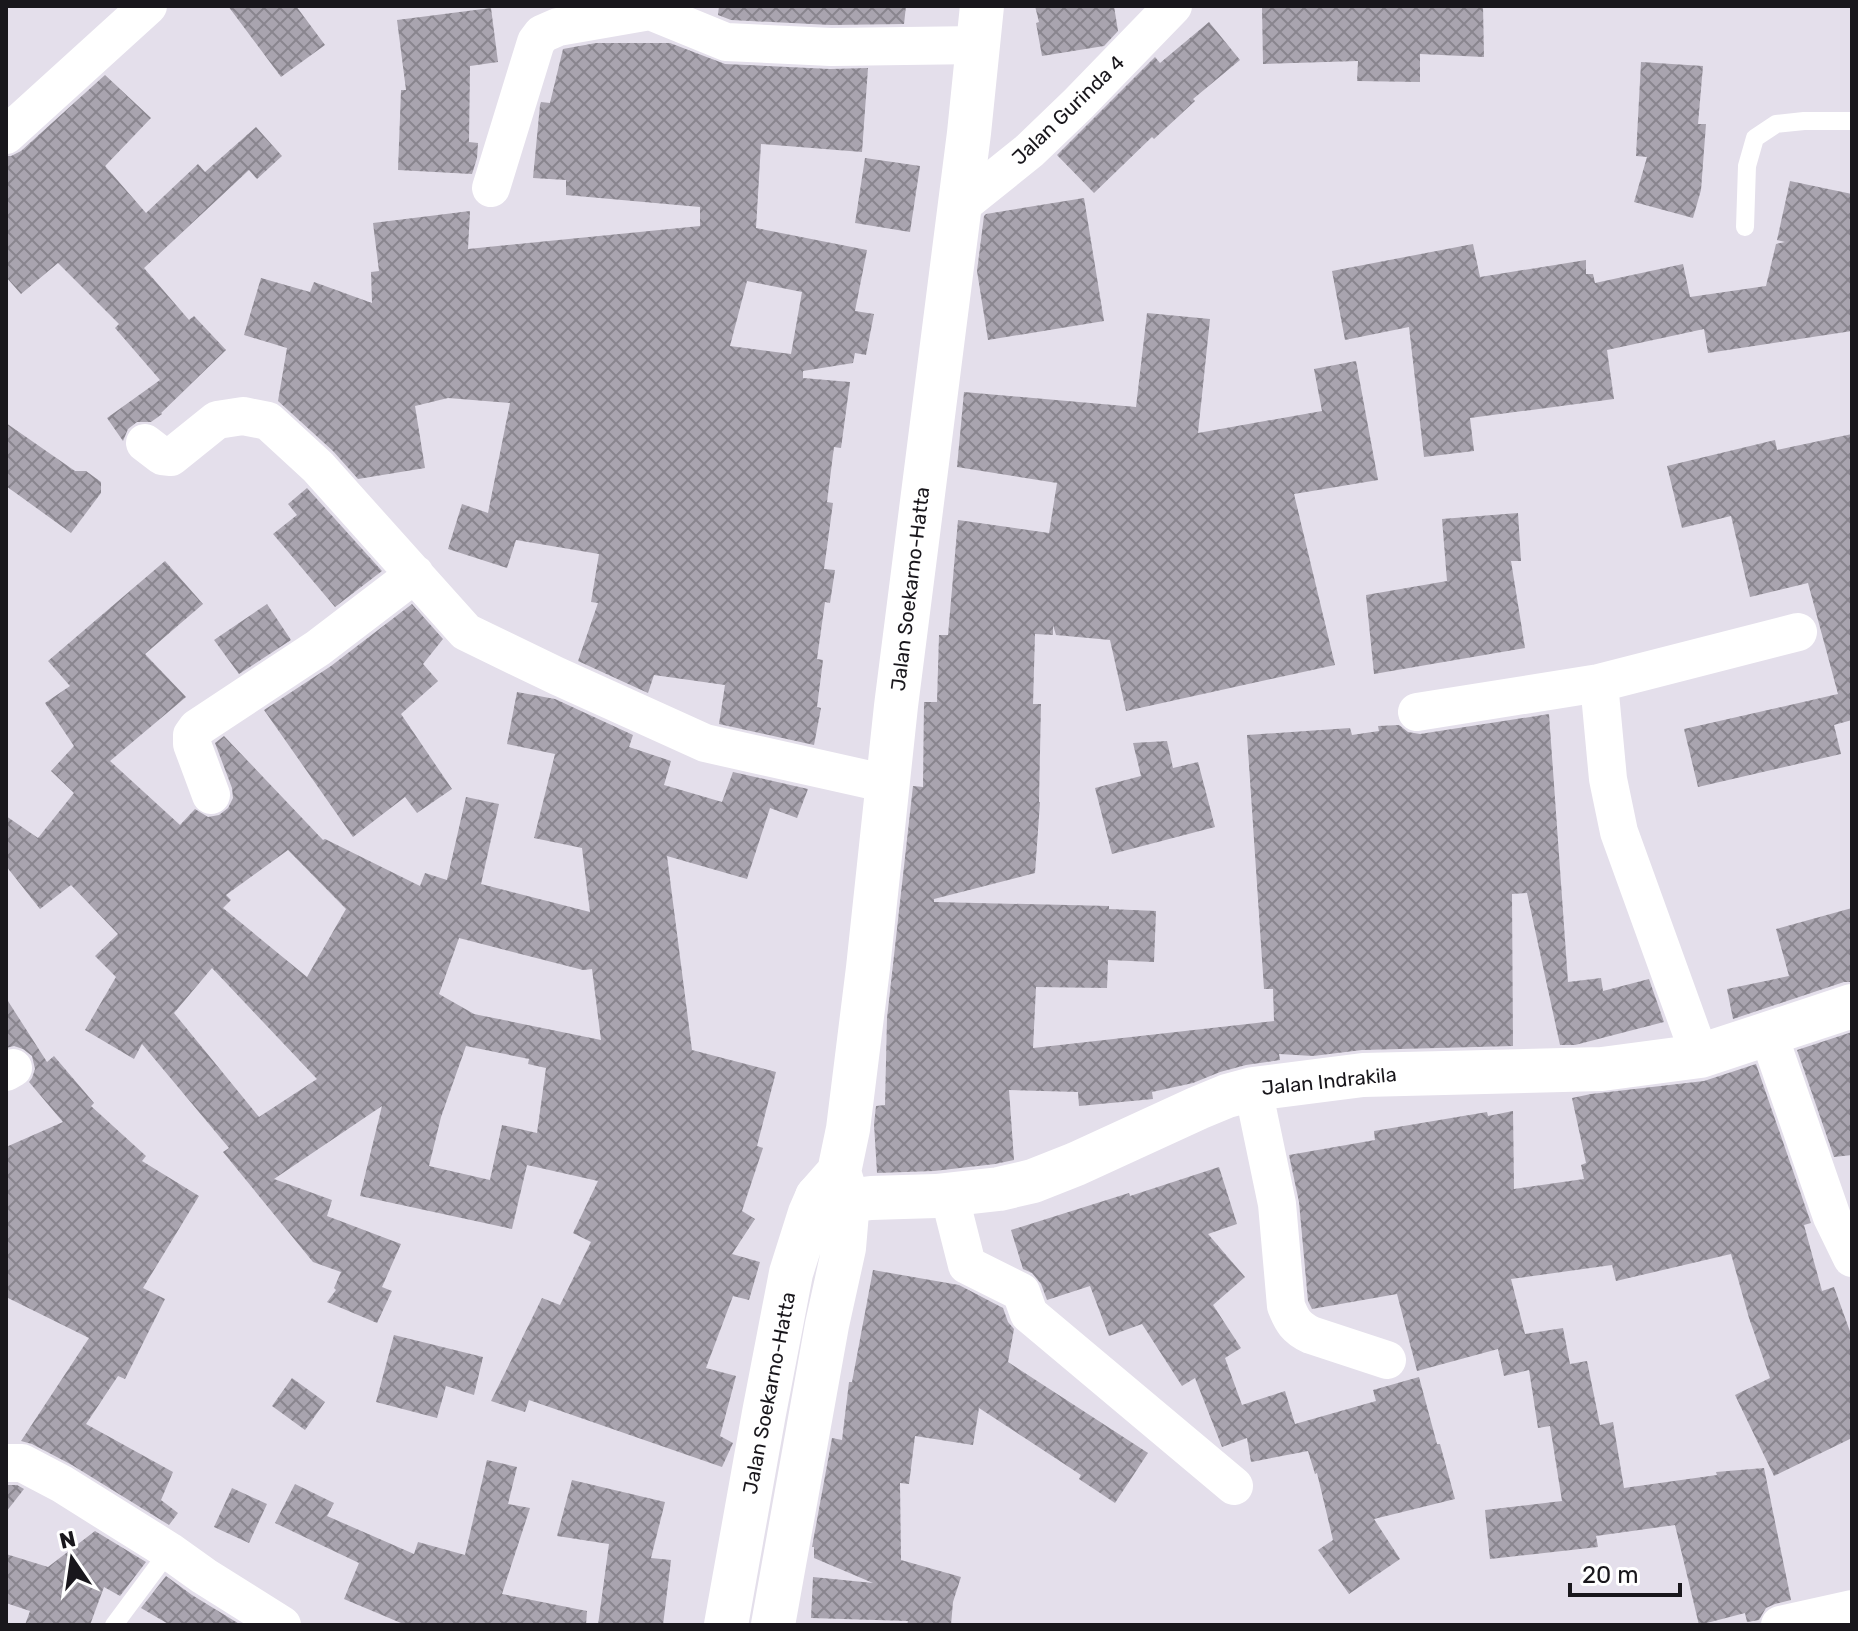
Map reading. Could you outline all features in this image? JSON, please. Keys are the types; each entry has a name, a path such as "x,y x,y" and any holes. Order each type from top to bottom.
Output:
{"main road":[{"name":"Jalan Soekarno-Hatta","path":"773,1625 824,1340 844,1248 835,1190 848,1129 896,706 981,26"},
{"name":"Jalan Indrakila","path":"835,1190 949,1194 999,1189 1033,1181 1198,1108 1253,1089 1363,1075 1632,1067 1700,1056 1852,1006"},
{"name":"Jalan Soekarno-Hatta","path":"726,1625 791,1273 810,1213 835,1190"}],"street":[{"path":"6,135 148,6"},
{"name":"Jalan Gurinda 4","path":"958,208 1029,151 1173,6"},
{"path":"491,188 536,42 542,34 558,27 650,11 726,42 831,47 981,26"},
{"path":"145,443 162,456 171,457 217,420 243,416 268,421 318,467 466,632 705,743 888,784"},
{"path":"211,795 192,744 192,735 197,728 318,648 415,574"},
{"path":"1417,712 1599,683 1798,632"},
{"path":"1599,683 1608,779 1619,832 1700,1056"},
{"path":"1768,1033 1832,1217 1852,1258"},
{"path":"1253,1089 1277,1204 1286,1306 1293,1322 1299,1330 1311,1335 1387,1360"},
{"path":"949,1194 967,1265 1021,1292 1029,1314 1234,1486"},
{"path":"6,1463 22,1463 62,1484 282,1625"},
{"path":"1780,1625 1852,1609"}],"lane":[{"path":"1745,227 1747,166 1755,138 1776,124 1852,121"},
{"path":"114,1625 169,1551"}],"building":[{"path":"228,6 296,6 325,45 281,77"},
{"path":"719,6 906,6 904,24 831,25 731,20 718,15"},
{"path":"1035,6 1114,6 1118,31 1104,46 1042,56"},
{"path":"1262,6 1483,6 1484,57 1420,54 1420,82 1357,81 1358,61 1263,64"},
{"path":"491,8 498,62 470,66 469,142 478,143 472,174 398,170 401,90 406,90 397,20"},
{"path":"1209,22 1240,60 1193,99 1195,101 1094,193 1057,155 1155,57 1160,63"},
{"path":"596,43 670,43 725,64 868,68 862,152 761,144 756,228 867,250 855,311 874,314 866,355 855,353 853,363 803,371 803,378 850,382 841,448 834,447 827,502 833,503 824,569 835,570 830,603 825,602 817,659 823,660 817,707 821,708 814,745 719,724 725,685 654,675 648,693 578,661 598,603 591,602 599,554 516,540 507,568 448,549 462,504 488,513 510,403 448,398 415,406 425,468 358,479 333,451 278,401 287,348 244,335 261,278 310,292 314,282 372,303 371,272 379,271 373,223 470,211 468,249 700,226 700,207 566,195 566,180 533,178 540,105 541,102 550,103 563,49","holes":["747,281 802,292 791,354 730,346"]},
{"path":"1641,62 1703,66 1698,124 1706,124 1701,190 1693,218 1634,202 1647,157 1636,156"},
{"path":"105,75 151,118 105,166 146,213 198,164 205,172 256,127 282,156 257,179 249,170 144,268 189,320 194,316 226,350 162,414 151,422 137,422 128,429 123,441 107,418 160,380 115,328 119,324 58,263 21,294 6,277 6,156 21,151"},
{"path":"865,158 920,166 910,232 855,223"},
{"path":"1790,181 1852,194 1852,331 1708,353 1704,329 1607,350 1614,399 1470,418 1474,451 1424,457 1409,327 1345,340 1332,271 1473,244 1480,277 1586,260 1586,274 1593,274 1595,283 1683,264 1690,297 1766,286 1776,244 1785,242 1777,240"},
{"path":"1084,198 1104,321 988,340 977,271 984,216"},
{"path":"1147,313 1210,319 1198,433 1322,411 1314,369 1356,361 1378,480 1294,494 1335,665 1126,711 1110,640 1056,635 1053,625 1053,635 1035,634 1033,704 1041,704 1040,802 1035,873 934,899 934,902 1109,906 1109,909 1156,911 1154,962 1108,960 1107,988 1036,987 1033,1048 1274,1021 1273,989 1264,989 1247,735 1350,728 1352,735 1379,731 1378,726 1399,725 1408,732 1420,734 1549,714 1568,982 1601,978 1603,991 1649,979 1664,1022 1575,1045 1560,1045 1527,893 1512,894 1513,1046 1362,1050 1313,1056 1279,1054 1280,1060 1246,1065 1193,1083 1152,1092 1153,1099 1079,1106 1078,1092 1009,1090 1014,1160 934,1171 877,1173 874,1124 876,1106 885,1105 887,1018 913,786 923,787 924,702 937,702 939,635 948,635 958,520 1049,533 1057,483 957,467 964,392 1136,407"},
{"path":"6,423 75,471 86,471 101,482 101,493 71,533 6,486"},
{"path":"1852,434 1852,720 1834,725 1841,754 1698,787 1684,729 1838,694 1808,583 1750,597 1731,516 1682,528 1667,466 1775,440 1777,450"},
{"path":"307,488 382,571 335,607 273,534 297,515 288,504"},
{"path":"1518,513 1521,561 1511,561 1525,648 1374,674 1366,595 1447,581 1442,519"},
{"path":"165,561 203,604 145,654 186,697 110,761 180,825 195,809 208,817 219,815 228,808 233,798 215,743 224,736 323,840 420,886 425,873 447,880 466,797 499,804 481,884 590,912 582,848 534,838 555,754 507,744 517,692 555,699 633,735 629,747 671,761 664,785 722,802 733,772 808,789 797,818 770,808 747,879 667,856 692,1050 776,1072 757,1146 763,1148 742,1211 755,1219 732,1254 760,1262 749,1300 733,1296 706,1368 736,1376 720,1436 733,1443 722,1467 529,1400 525,1412 491,1401 542,1298 560,1305 591,1242 573,1233 598,1181 527,1165 512,1229 360,1196 382,1106 274,1179 332,1200 327,1216 401,1244 382,1287 392,1291 377,1323 327,1302 336,1290 334,1288 341,1272 313,1262 223,1152 229,1148 142,1044 134,1059 85,1030 116,977 95,956 118,934 71,885 40,909 6,866 6,816 38,838 74,793 51,771 74,746 45,703 70,686 48,661","holes":["288,850 346,909 307,977 223,908 231,900 226,895","459,938 583,970 592,969 601,1040 474,1014 439,994","212,968 317,1079 259,1117 174,1013","466,1046 529,1059 528,1064 546,1068 537,1133 502,1125 490,1180 429,1166 441,1117"]},
{"path":"267,604 291,640 239,674 214,640"},
{"path":"412,604 443,639 423,664 438,681 401,714 452,789 417,813 405,797 353,837 264,710 331,666"},
{"path":"1167,741 1173,768 1198,762 1215,827 1112,854 1095,788 1141,776 1133,743"},
{"path":"1852,908 1852,982 1733,1019 1727,989 1789,976 1776,929"},
{"path":"6,998 47,1062 54,1056 94,1103 91,1106 146,1156 142,1161 199,1196 143,1288 165,1299 125,1379 118,1376 86,1424 173,1472 161,1500 178,1513 169,1525 72,1465 21,1441 89,1338 6,1297 6,1147 63,1122 29,1082 35,1069 32,1056 14,1046 6,1048"},
{"path":"1852,1032 1852,1155 1834,1157 1797,1050"},
{"path":"1756,1064 1811,1223 1804,1225 1822,1291 1834,1287 1852,1337 1852,1438 1774,1476 1735,1395 1770,1378 1731,1254 1616,1281 1612,1265 1511,1279 1525,1334 1563,1328 1570,1364 1587,1361 1600,1425 1613,1422 1624,1488 1717,1475 1716,1472 1764,1468 1791,1600 1766,1608 1759,1620 1747,1622 1745,1613 1699,1625 1675,1525 1596,1536 1598,1547 1490,1559 1485,1510 1562,1501 1550,1426 1538,1428 1529,1370 1504,1376 1498,1349 1417,1371 1397,1294 1312,1309 1308,1301 1299,1202 1289,1155 1375,1140 1374,1131 1487,1112 1488,1116 1513,1111 1514,1189 1584,1179 1581,1165 1586,1163 1572,1098 1704,1081"},
{"path":"1219,1167 1237,1224 1208,1234 1245,1277 1213,1305 1241,1348 1225,1358 1242,1405 1285,1391 1295,1424 1376,1401 1373,1390 1419,1377 1437,1444 1440,1444 1455,1499 1374,1519 1400,1559 1349,1594 1318,1550 1333,1540 1317,1473 1308,1451 1251,1462 1247,1438 1222,1447 1195,1378 1182,1386 1142,1324 1109,1336 1090,1286 1047,1300 1041,1284 1032,1273 1023,1269 1011,1230"},
{"path":"873,1270 959,1285 1003,1308 1014,1329 1008,1362 1148,1453 1115,1503 1079,1479 1081,1475 979,1408 973,1445 915,1436 909,1484 900,1483 901,1560 961,1577 953,1602 951,1625 811,1618 813,1577 873,1583 814,1558 812,1547 832,1438 842,1440 849,1382 852,1382"},
{"path":"394,1335 483,1357 474,1395 446,1386 437,1418 376,1402"},
{"path":"292,1378 325,1402 305,1430 272,1406"},
{"path":"487,1460 517,1467 508,1504 530,1508 502,1594 587,1611 586,1625 401,1623 344,1599 359,1563 275,1523 295,1484 334,1503 327,1516 414,1554 418,1542 465,1555"},
{"path":"572,1480 665,1502 651,1558 671,1560 663,1625 598,1625 609,1544 557,1536"},
{"path":"6,1485 24,1489 6,1512"},
{"path":"232,1488 267,1504 249,1543 214,1527"},
{"path":"95,1531 146,1562 120,1596 104,1587 90,1625 25,1625 30,1611 6,1603 6,1554 48,1567"},
{"path":"166,1576 241,1625 170,1625 141,1608"}]}
